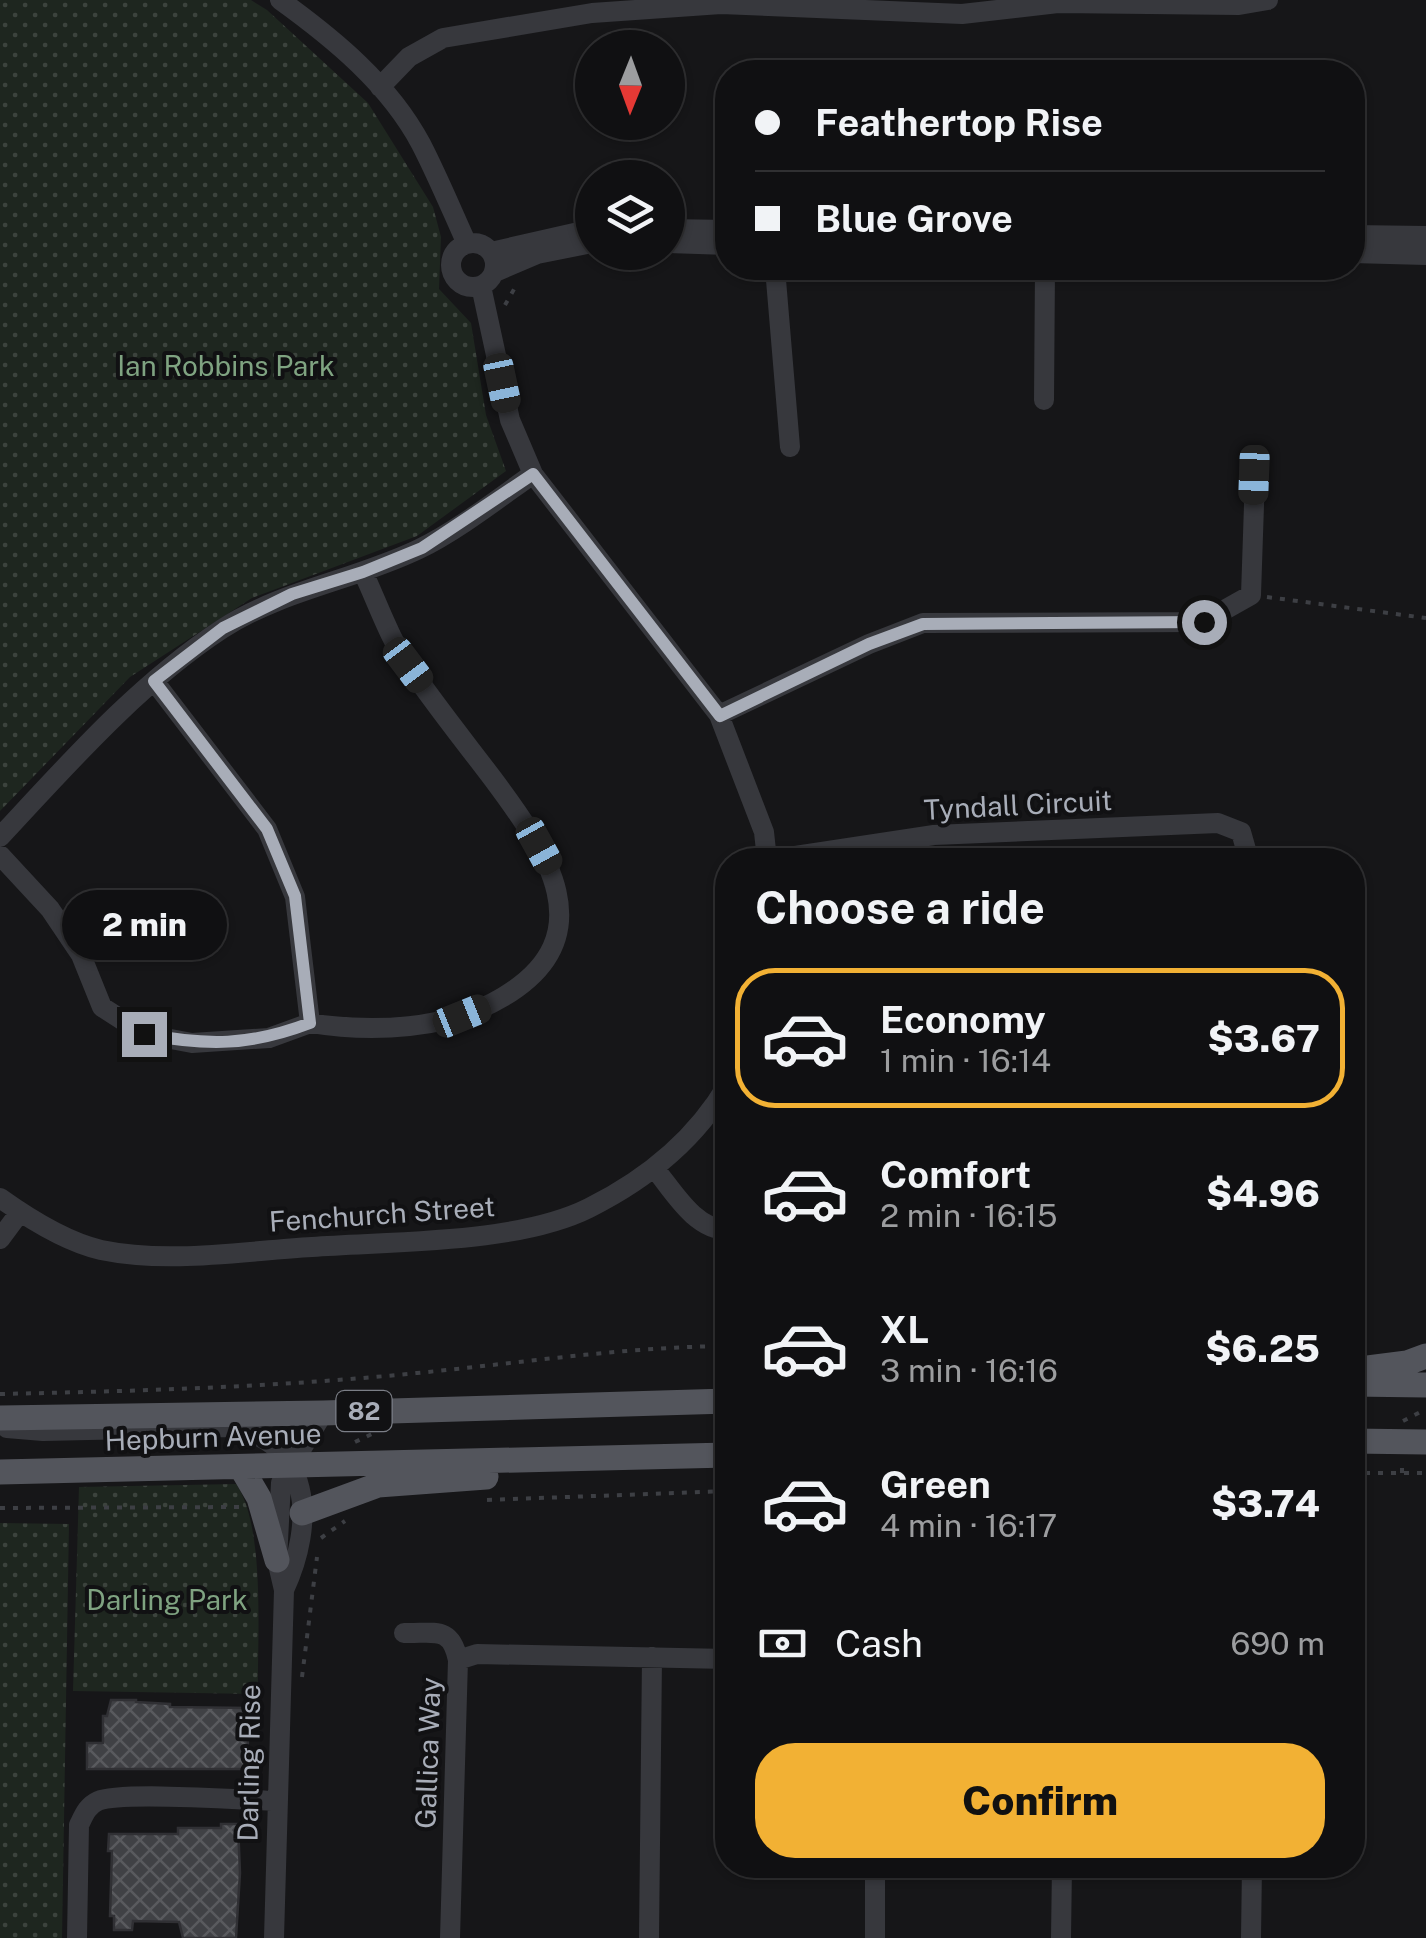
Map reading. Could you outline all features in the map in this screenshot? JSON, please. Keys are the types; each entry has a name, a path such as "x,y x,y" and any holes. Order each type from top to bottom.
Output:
{"main road":[{"path":"1365,1368 1407,1363 1426,1356"},
{"path":"1365,1384 1426,1385"},
{"name":"Hepburn Avenue","path":"0,1418 715,1400"},
{"path":"1365,1441 1424,1441"},
{"name":"Hepburn Avenue","path":"0,1472 715,1456"},
{"path":"302,1513 378,1485 571,1470 609,1458"},
{"path":"242,1469 258,1498 277,1560"}],"street":[{"path":"280,0 333,38 380,87 419,141 467,244"},
{"path":"380,87 408,56 443,38 592,13 720,4 816,3 962,14 1058,4 1239,5 1268,0"},
{"path":"685,229 715,230"},
{"path":"1365,235 1426,236"},
{"path":"575,236 489,270 460,283 452,272 455,252 467,244 483,246 489,270 486,308 510,420 533,474 720,716 764,832 766,848"},
{"path":"685,248 715,246"},
{"path":"489,270 537,254 575,253"},
{"path":"1365,253 1426,254"},
{"path":"776,280 790,447"},
{"path":"1044,400 1045,280"},
{"path":"0,836 66,765 154,681 223,628 292,594 422,548 533,474"},
{"path":"720,716 869,644 923,624 1204,622 1251,595 1254,475"},
{"path":"0,855 61,924 81,955 102,1007 144,1034 192,1042 269,1038 310,1023 343,1028 431,1023 487,1007 528,982 544,962 560,930 560,900 551,868 526,824 408,665 363,572"},
{"path":"154,681 267,829 295,896 310,1023"},
{"name":"Tyndall Circuit","path":"848,848 934,835 1218,823 1241,832 1246,848"},
{"name":"Fenchurch Street","path":"0,1198 20,1212 98,1249 162,1257 509,1232 586,1210 655,1170 715,1105"},
{"path":"655,1170 698,1221 715,1229"},
{"path":"0,1239 20,1212"},
{"name":"Darling Rise","path":"274,1938 284,1590 277,1560 282,1483 323,1413"},
{"path":"0,1426 42,1431 226,1427 252,1431 270,1442 290,1465"},
{"name":"Darling Rise","path":"284,1590 298,1560 302,1513 301,1482 290,1465"},
{"path":"404,1633 446,1635 454,1642 458,1660"},
{"name":"Gallica Way","path":"450,1938 458,1660 477,1654 715,1659"},
{"path":"649,1938 652,1657"},
{"path":"77,1938 79,1825 93,1803 120,1798 276,1801"},
{"path":"875,1878 875,1938"},
{"path":"1061,1938 1062,1878"},
{"path":"1251,1938 1252,1878"}],"path":[{"path":"486,308 507,304 514,287 527,277"},
{"path":"1251,595 1426,618"},
{"path":"0,1394 279,1384 415,1374 664,1347 715,1346"},
{"path":"1365,1473 1426,1473"},
{"path":"301,1688 321,1538 345,1521"}],"green space":[{"name":"Ian Robbins Park","path":"0,0 251,0 267,10 368,103 433,207 441,237 439,289 471,323 486,415 506,471 417,536 252,598 130,677 0,811"},
{"name":"Darling Park","path":"236,1484 246,1503 256,1555 258,1694 73,1691 79,1487"},
{"path":"0,1523 69,1524 62,1938 0,1938"}],"building":[{"path":"111,1700 170,1707 249,1708 247,1769 87,1769 87,1743 103,1743 103,1716 107,1716"},
{"path":"221,1824 238,1824 236,1938 183,1938 179,1922 133,1921 132,1930 114,1930 114,1916 110,1916 109,1834 178,1834 178,1828 221,1828"}],"route":[{"path":"144,1034 192,1042 269,1038 310,1023 295,896 267,829 154,681 223,628 292,594 422,548 533,474 720,716 869,644 923,624 1204,622"}]}
